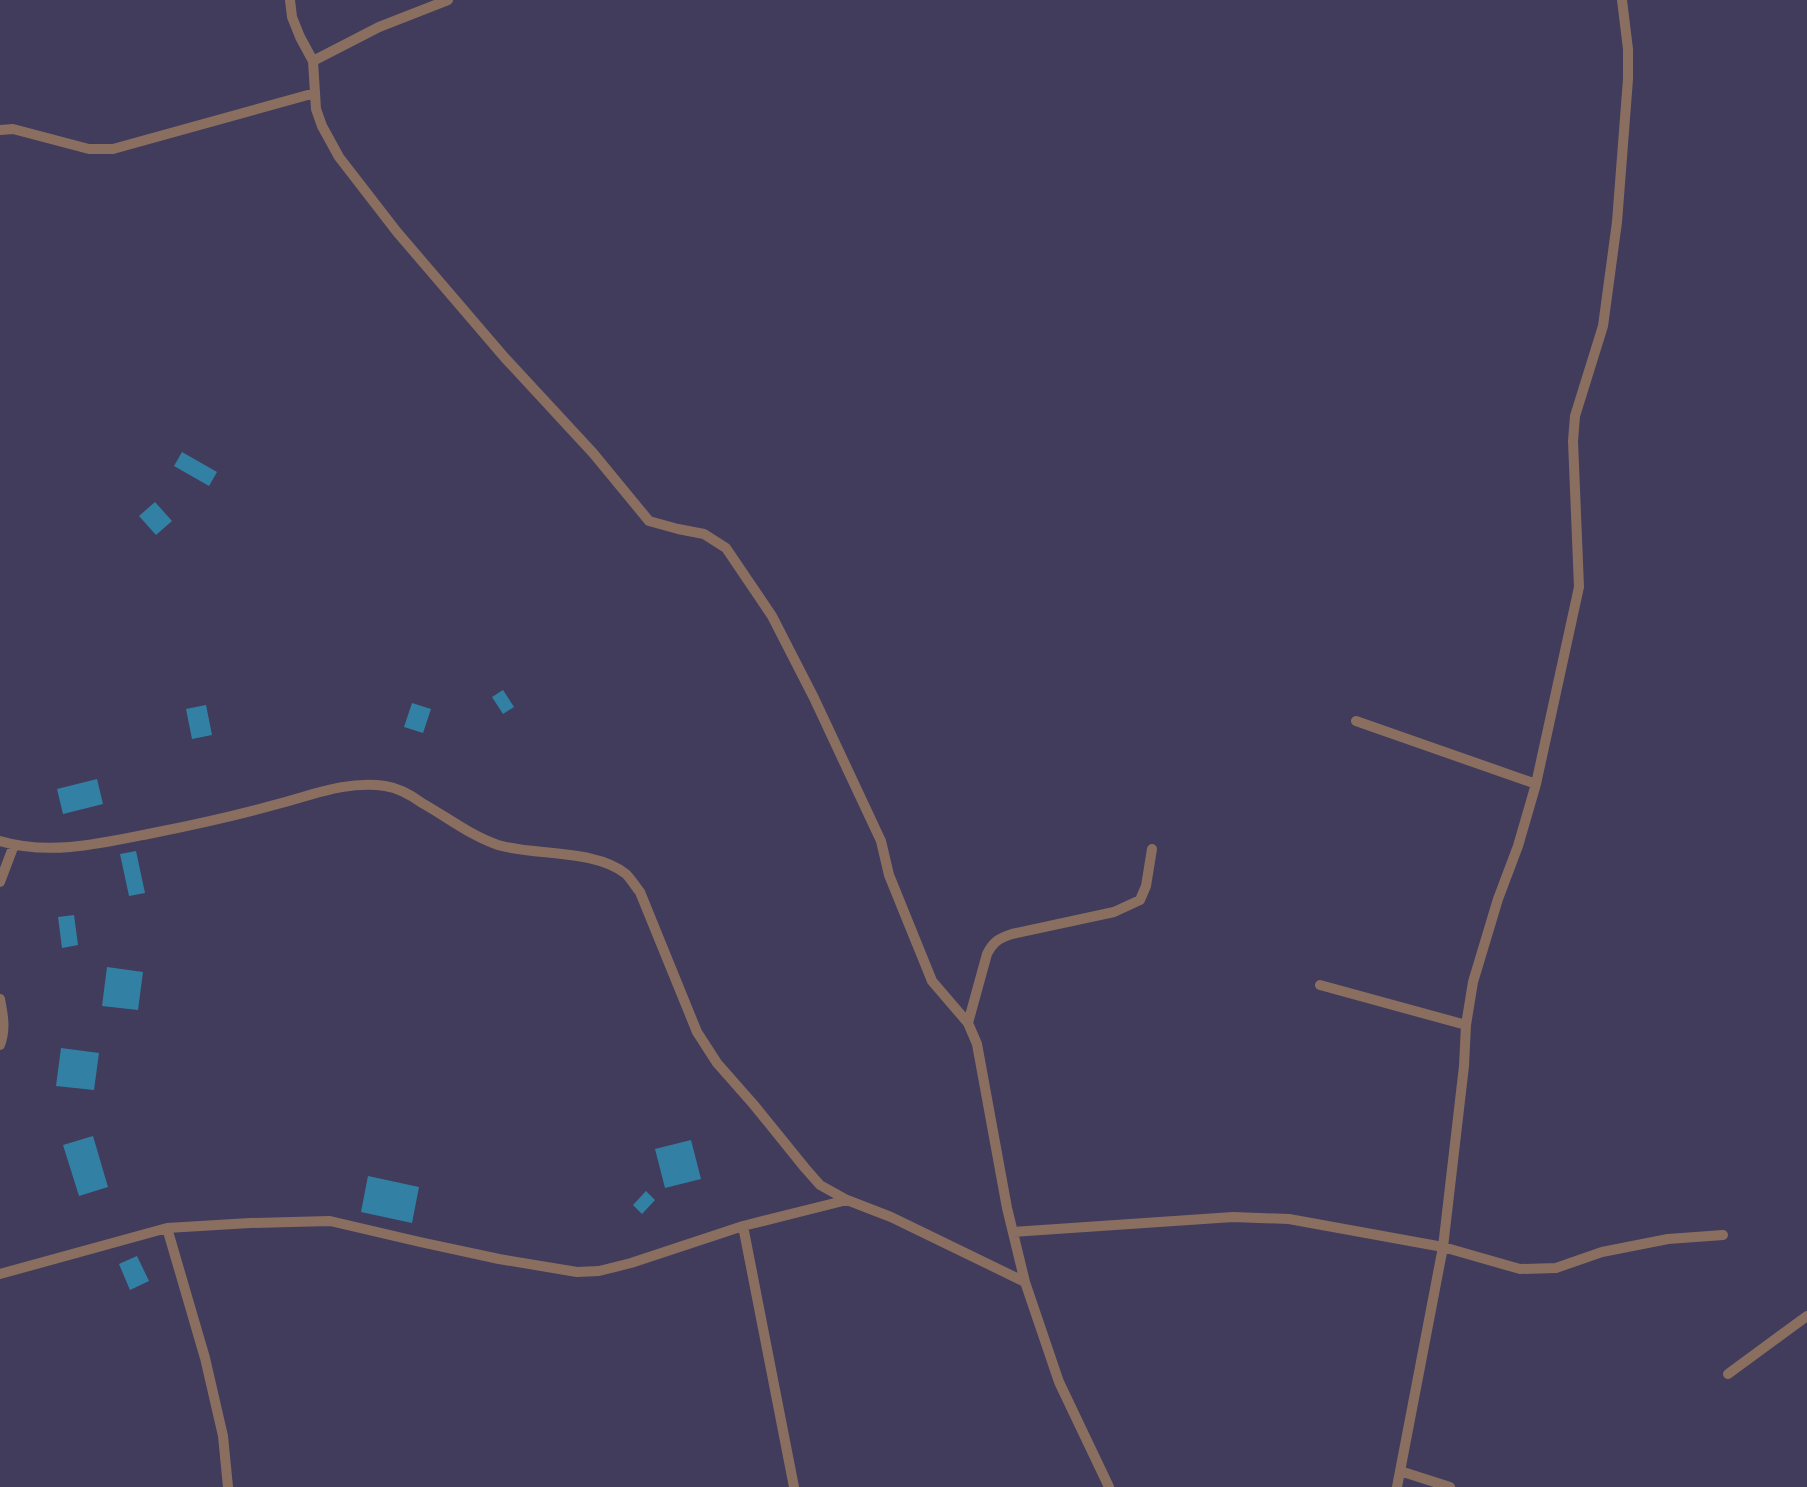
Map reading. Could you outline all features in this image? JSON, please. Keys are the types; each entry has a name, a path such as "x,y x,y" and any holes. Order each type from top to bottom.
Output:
{"street":[{"path":"290,0 292,17 313,61 316,109 322,126 339,157 386,217 505,358 576,434 650,520 678,529 704,534 726,548 772,616 814,698 881,841 889,875 932,981 968,1023 976,1044 1007,1208 1025,1282 1059,1382 1109,1487"},
{"path":"313,61 379,27 448,0"},
{"path":"1397,1487 1444,1247 1464,1066 1466,1025 1473,982 1498,899 1518,846 1536,784 1579,587 1573,441 1575,416 1603,326 1616,222 1628,79 1628,49 1622,0"},
{"path":"0,130 13,129 89,148 113,149 315,93"},
{"path":"1356,721 1536,784"},
{"path":"0,840 14,845 44,848 82,846 188,826 273,806 341,786 364,785 385,786 405,792 477,836 499,845 584,858 607,864 625,874 640,892 697,1032 717,1063 820,1185 847,1200 891,1217 1025,1282"},
{"path":"0,882 14,845"},
{"path":"968,1023 987,954 992,944 1012,934 1114,912 1140,900 1146,886 1152,849"},
{"path":"1320,985 1466,1025"},
{"path":"0,999 4,1017 4,1031 0,1045"},
{"path":"0,1274 167,1228 330,1221 420,1242 577,1272 599,1271 631,1264 744,1226 847,1200"},
{"path":"1013,1232 1233,1216 1289,1219 1444,1247 1520,1269 1556,1268 1602,1252 1668,1239 1723,1235"},
{"path":"744,1226 794,1487"},
{"path":"167,1228 207,1368 223,1436 228,1487"},
{"path":"1728,1374 1807,1316"},
{"path":"1400,1471 1450,1487"}],"building":[{"path":"182,452 217,472 209,486 174,466"},
{"path":"155,502 172,521 156,535 139,516"},
{"path":"503,690 514,707 503,714 492,697"},
{"path":"412,703 431,709 423,733 404,727"},
{"path":"206,705 212,735 192,739 186,709"},
{"path":"97,779 103,804 63,814 57,789"},
{"path":"136,851 145,893 129,896 120,854"},
{"path":"74,915 78,945 62,948 58,917"},
{"path":"107,967 143,972 138,1010 102,1006"},
{"path":"61,1048 99,1053 94,1090 56,1086"},
{"path":"93,1136 108,1187 79,1196 63,1145"},
{"path":"691,1140 701,1179 665,1188 655,1149"},
{"path":"368,1176 419,1187 412,1223 361,1212"},
{"path":"646,1191 655,1200 642,1214 633,1205"},
{"path":"137,1256 149,1281 130,1290 119,1264"}]}
